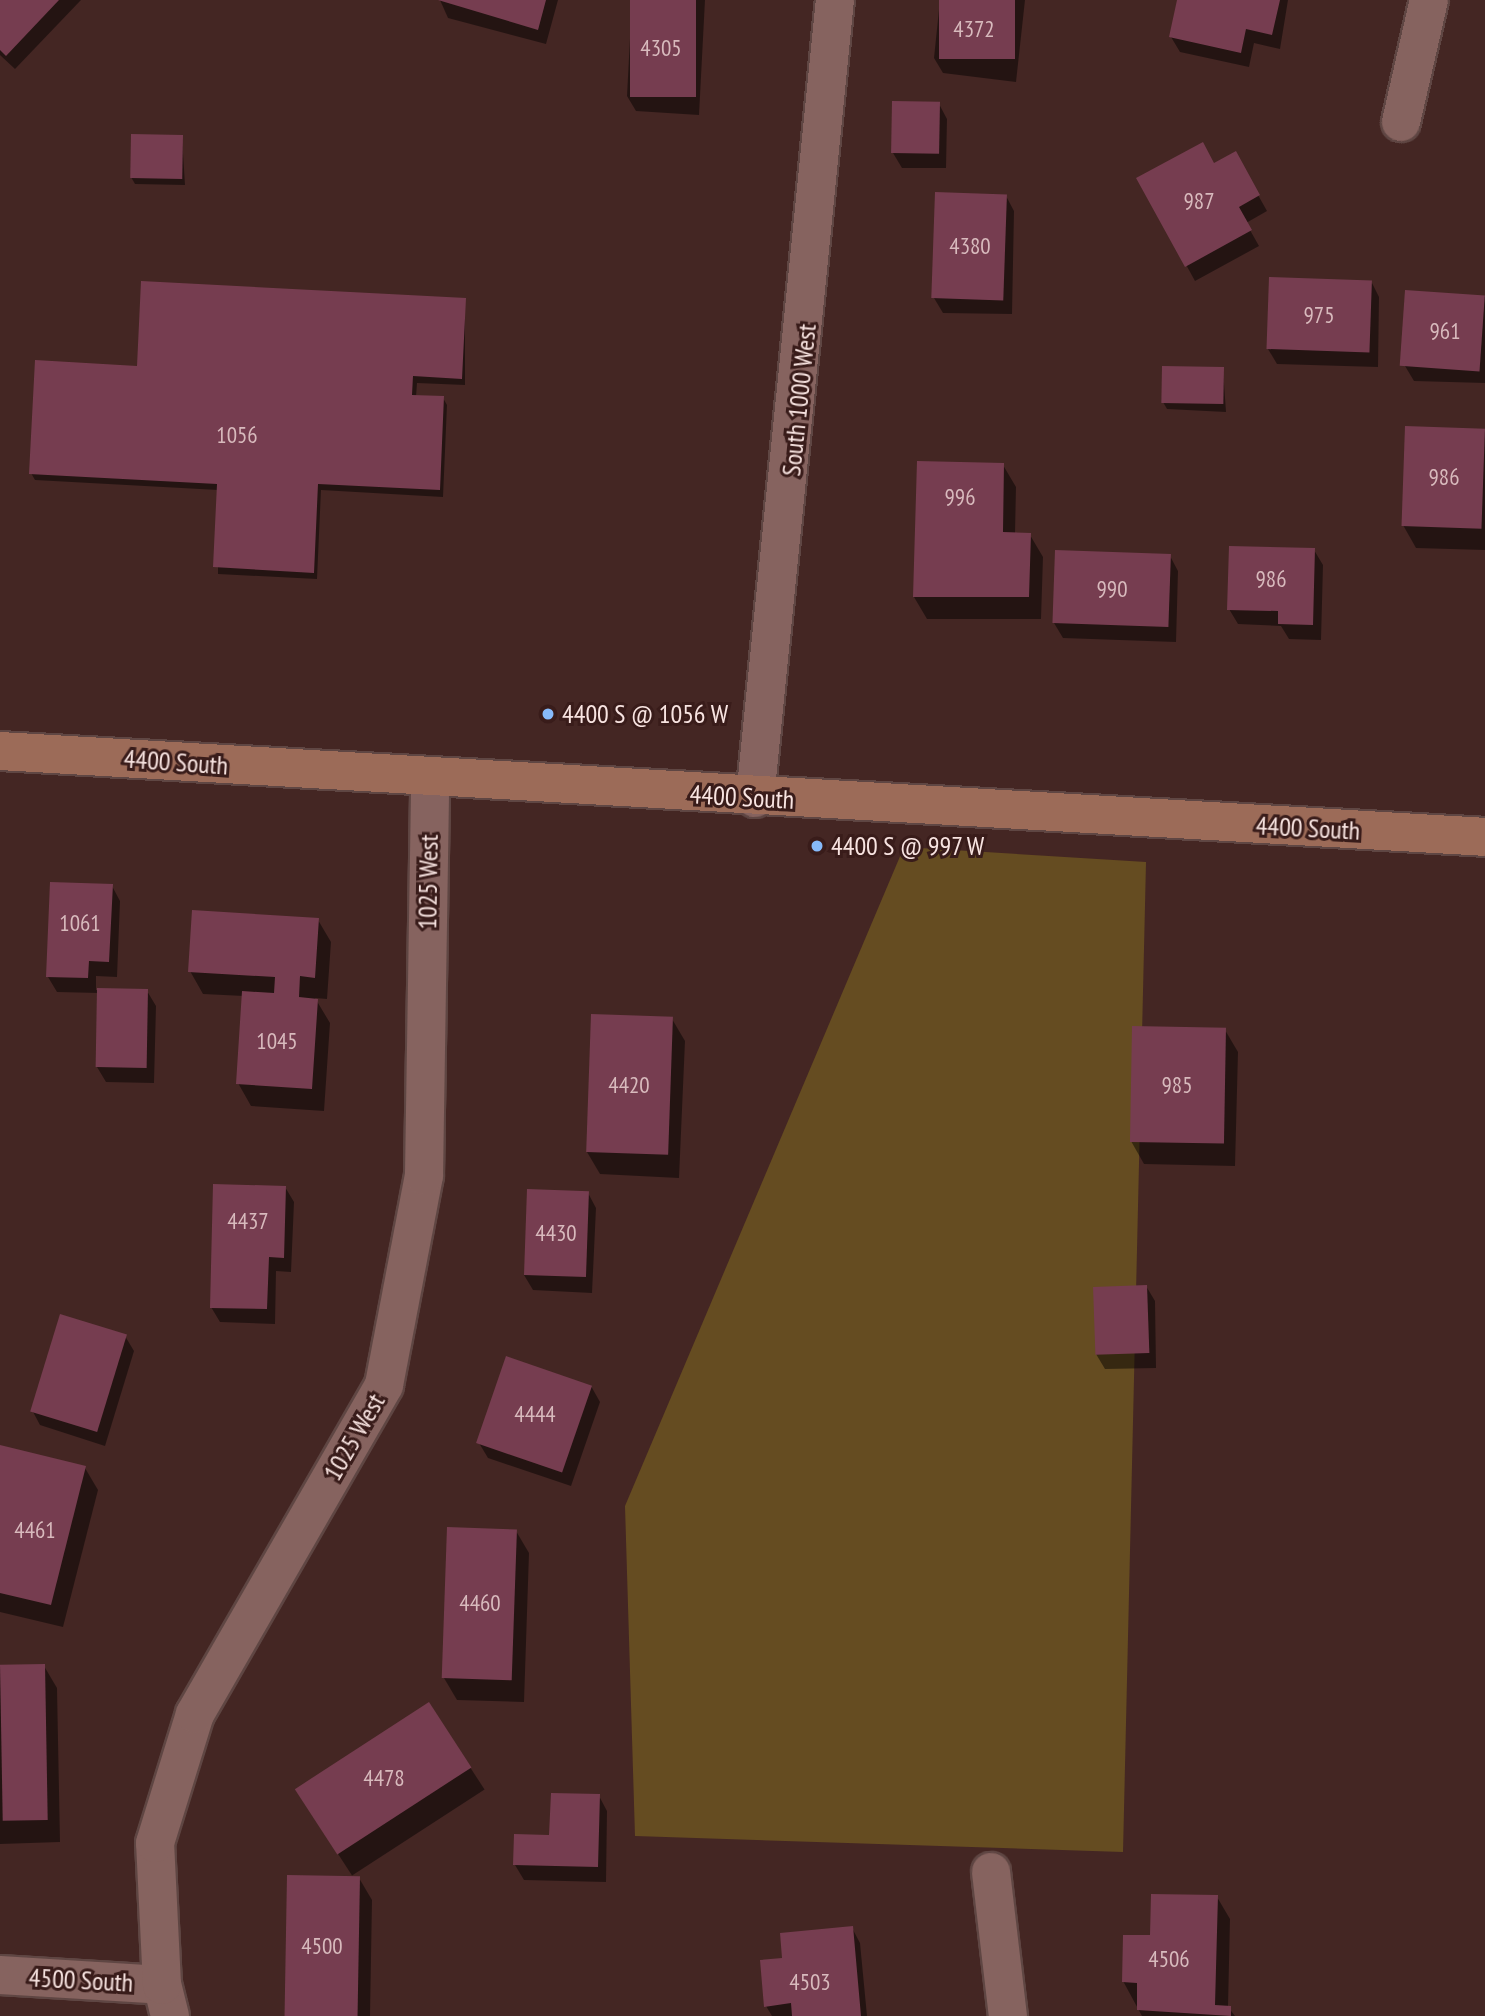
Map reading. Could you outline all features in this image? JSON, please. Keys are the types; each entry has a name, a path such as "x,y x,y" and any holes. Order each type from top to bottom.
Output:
{"street":[{"name":"South 1000 West","path":"755,798 835,0"},
{"path":"1401,122 1429,0"},
{"name":"4400 South","path":"0,751 755,798 1485,837"},
{"name":"1025 West","path":"166,2000 155,1843 195,1714 384,1385 424,1176 430,778"},
{"path":"991,1872 1008,2016"},
{"name":"4500 South","path":"0,1975 166,2000"}],"shaded area":[{"path":"904,847 1146,862 1123,1852 635,1836 625,1506"}],"building":[{"path":"0,0 59,0 6,56 0,50"},
{"path":"438,0 546,0 538,30"},
{"path":"630,0 696,0 696,97 630,97"},
{"path":"939,0 1015,0 1015,59 939,59"},
{"path":"1177,0 1280,0 1272,35 1246,29 1241,53 1169,37"},
{"path":"892,101 940,102 939,154 891,153"},
{"path":"131,134 183,135 182,179 130,178"},
{"path":"1203,142 1214,163 1236,151 1260,195 1239,207 1252,230 1185,267 1136,178"},
{"path":"935,192 1007,195 1003,300 931,298"},
{"path":"1269,277 1372,281 1369,353 1266,349"},
{"path":"141,281 466,298 462,379 413,376 412,395 444,396 440,490 318,484 314,573 213,567 217,484 29,474 35,360 137,366"},
{"path":"1405,290 1485,296 1480,371 1400,366"},
{"path":"1162,366 1224,367 1223,404 1161,403"},
{"path":"1405,426 1485,429 1481,529 1402,526"},
{"path":"917,461 1004,463 1003,532 1031,533 1029,597 913,597"},
{"path":"1229,546 1315,548 1313,625 1278,624 1278,611 1227,610"},
{"path":"1055,550 1171,554 1168,627 1052,623"},
{"path":"50,882 113,884 109,962 89,961 88,978 46,977"},
{"path":"192,910 319,918 315,978 300,976 299,997 318,999 312,1089 236,1084 242,991 274,993 275,977 188,972"},
{"path":"97,988 148,989 147,1068 96,1067"},
{"path":"591,1014 673,1017 668,1155 586,1152"},
{"path":"1132,1026 1226,1028 1224,1144 1130,1142"},
{"path":"213,1184 286,1186 284,1258 269,1257 267,1309 210,1308"},
{"path":"527,1189 589,1191 586,1277 524,1275"},
{"path":"1147,1285 1149,1353 1095,1355 1093,1287"},
{"path":"60,1314 127,1334 97,1432 30,1412"},
{"path":"506,1356 592,1386 562,1473 476,1443"},
{"path":"0,1445 86,1466 51,1605 0,1593"},
{"path":"447,1527 517,1529 512,1680 442,1678"},
{"path":"45,1664 48,1820 3,1821 0,1665"},
{"path":"429,1702 471,1767 337,1855 295,1789"},
{"path":"551,1793 600,1794 598,1867 513,1865 514,1834 549,1835"},
{"path":"287,1875 360,1876 358,2016 285,2016"},
{"path":"1151,1894 1218,1895 1215,2005 1231,2006 1231,2016 1137,2010 1137,1983 1122,1982 1123,1935 1150,1935"},
{"path":"853,1926 861,2016 792,2016 791,2003 764,2007 760,1960 782,1958 780,1933"}],"place":[{"name":"4400 S @ 1056 W","path":"548,714"},
{"name":"4400 S @ 997 W","path":"817,846"}]}
